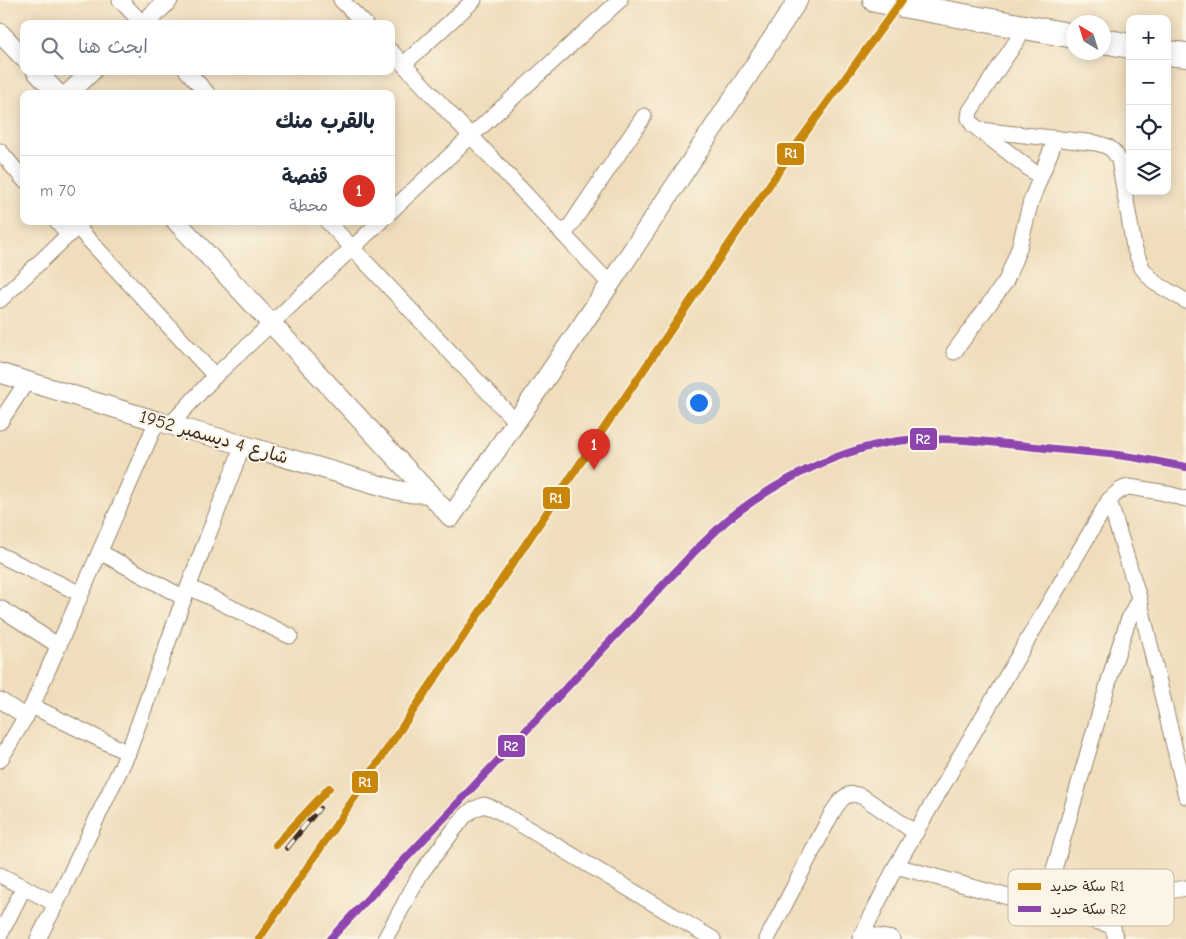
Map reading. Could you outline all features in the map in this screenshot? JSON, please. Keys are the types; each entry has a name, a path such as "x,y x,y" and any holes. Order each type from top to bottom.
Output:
{"main road":[{"path":"875,0 1066,34"},
{"path":"1111,42 1126,45"},
{"path":"1171,53 1186,55"}],"street":[{"path":"120,0 139,20"},
{"path":"147,20 168,0"},
{"path":"341,0 361,20"},
{"path":"404,64 474,0"},
{"path":"395,207 620,0"},
{"path":"180,225 451,517 610,284 798,0"},
{"path":"1026,27 970,110 969,118 973,126 1040,177"},
{"path":"0,33 20,54"},
{"path":"395,55 610,284"},
{"path":"40,75 54,90"},
{"path":"72,90 88,75"},
{"path":"191,75 204,90"},
{"path":"564,235 644,116"},
{"path":"980,130 1096,143 1106,146 1115,152 1119,160 1134,247 1142,268 1155,283 1186,301"},
{"path":"954,352 1006,281 1019,248 1031,201 1056,138"},
{"path":"0,151 20,175"},
{"path":"331,225 516,422"},
{"path":"0,760 29,711 59,646 80,594 163,423 216,376 377,225"},
{"path":"0,300 76,228 216,376"},
{"name":"شارع 4 ديسمبر 1952","path":"0,373 163,423 396,490 429,493"},
{"path":"0,422 27,381"},
{"path":"38,939 128,753 243,445"},
{"path":"892,939 861,936 896,866 1109,500 1124,488 1129,487 1161,492 1186,499"},
{"path":"1109,500 1139,598 1186,796"},
{"path":"100,552 187,593 290,636"},
{"path":"0,555 80,594"},
{"path":"1054,869 1115,660 1128,621 1139,598"},
{"path":"0,608 59,646"},
{"path":"0,700 128,753"},
{"path":"767,939 832,813 840,800 845,796 855,794 863,797 916,833"},
{"path":"385,939 421,873 463,818 472,810 484,805 495,809 714,939"},
{"path":"896,866 1008,897"},
{"path":"0,875 56,904"},
{"path":"0,934 24,887"},
{"path":"1097,926 1114,932"}],"railway":[{"path":"330,939 695,551 731,517 797,475 821,463 871,446 896,441 922,439 979,441 1099,453 1186,467"},
{"path":"276,845 329,788"},
{"path":"287,848 319,808"}],"rail line":[{"name":"R1","path":"259,939 798,143 902,0"},
{"name":"R2","path":"330,939 695,551 731,517 797,475 821,463 871,446 896,441 922,439 979,441 1099,453 1186,467"},
{"name":"R1","path":"276,845 329,788"}],"place":[{"name":"قفصة","path":"594,470"}]}
